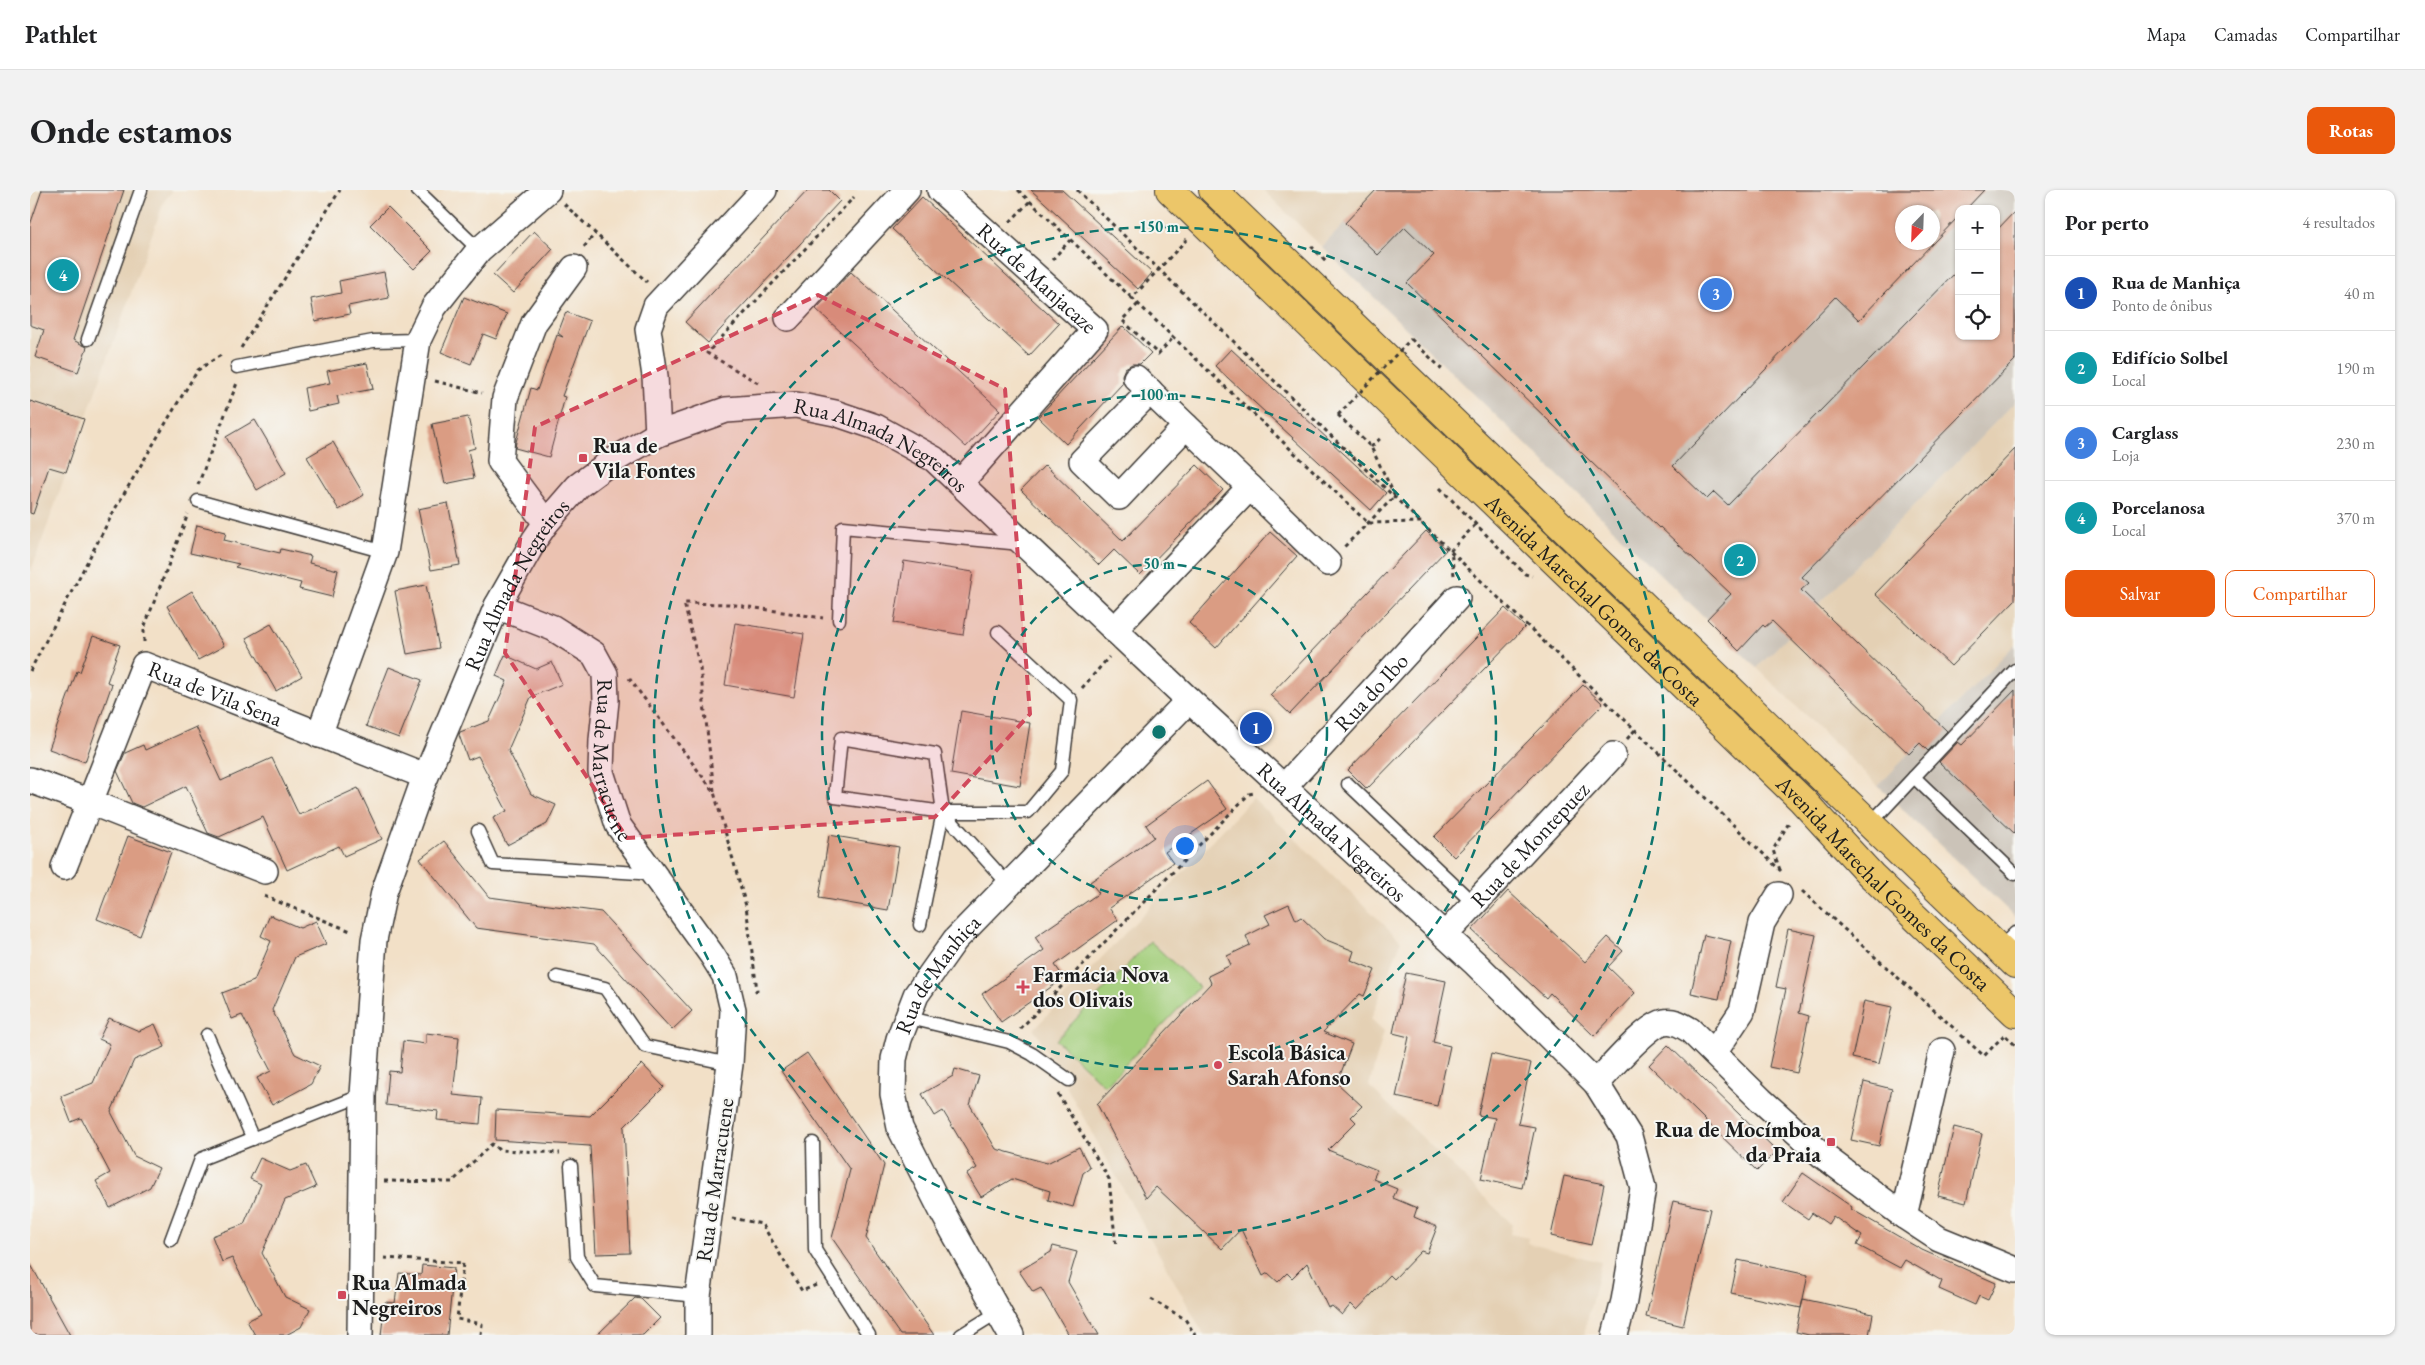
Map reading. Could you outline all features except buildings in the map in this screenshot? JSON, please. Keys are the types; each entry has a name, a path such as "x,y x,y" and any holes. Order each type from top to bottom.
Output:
{"main road":[{"name":"Avenida Marechal Gomes da Costa","path":"1170,190 1808,806 2010,1024"},
{"name":"Avenida Marechal Gomes da Costa","path":"1213,190 1870,824 2010,949"}],"street":[{"path":"658,434 655,376 648,330 656,306 764,190"},
{"path":"788,318 907,190"},
{"name":"Rua de Manjacaze","path":"940,190 1095,330 960,483"},
{"path":"319,735 385,552 418,340 434,306 479,250 555,196"},
{"path":"546,523 500,461 505,398 534,323 574,268"},
{"path":"1186,426 1119,496 1082,462 1143,384 1328,563"},
{"name":"Rua Almada Negreiros","path":"360,1335 363,1095 374,940 384,892 425,776 498,606 534,539 565,500 593,474 658,434 726,410 796,405 835,412 876,427 934,459 1189,700 1445,935 1596,1082 1629,1136 1643,1188 1624,1301 1615,1335"},
{"path":"1119,634 1250,487"},
{"name":"Rua do Ibo","path":"1284,786 1457,598"},
{"name":"Rua de Marracuene","path":"498,606 553,628 594,654 605,674 606,701 601,772 618,825 655,874 725,976 732,1010 730,1064 698,1296 698,1335"},
{"name":"Rua de Vila Sena","path":"64,868 144,665 425,776"},
{"name":"Rua de Manhiça","path":"1011,1335 942,1211 900,1128 893,1094 896,1052 906,1018 916,994 941,957 1008,884 1189,700"},
{"name":"Rua de Montepuez","path":"1445,935 1613,754"},
{"path":"30,780 265,871"},
{"path":"1714,1053 1742,1011 1762,923 1786,882"},
{"path":"1596,1082 1650,1028 1663,1022 1677,1023 1690,1030 1822,1155 1904,1216 1939,1239 2015,1270"},
{"path":"1904,1216 1942,1051"}],"lane":[{"path":"88,339 141,190"},
{"path":"417,190 479,250"},
{"path":"237,367 373,341 418,340"},
{"path":"198,501 385,552"},
{"path":"839,620 843,527 1024,544"},
{"path":"920,925 944,812 935,754 841,738 836,797 944,812 1028,812 1062,771 1071,700 998,632"},
{"path":"1870,824 2015,670"},
{"path":"1914,778 2015,874"},
{"path":"1348,784 1473,904"},
{"path":"944,812 1008,884"},
{"name":"Rua de Marracuene","path":"478,832 493,864 655,874"},
{"path":"558,977 605,988 645,1046 730,1064"},
{"path":"906,1018 1009,1042 1032,1054 1069,1080"},
{"path":"207,1035 252,1139"},
{"path":"171,1240 201,1159 363,1095"},
{"path":"813,1144 815,1250 869,1335"},
{"path":"571,1166 576,1257 595,1286 698,1296"},
{"path":"961,1335 998,1312"}],"path":[{"path":"1018,190 1368,523 1423,522"},
{"path":"1077,190 1423,522 1786,882 1984,1056 2010,1024"},
{"path":"555,196 663,298"},
{"path":"994,239 1030,201"},
{"path":"1132,298 1192,234"},
{"path":"1138,304 1122,320 1158,354 1173,338"},
{"path":"1395,496 1371,447 1338,415 1411,339 1440,368"},
{"path":"232,348 240,349"},
{"path":"30,672 116,509 198,370 226,352"},
{"path":"411,376 505,398"},
{"path":"1371,447 1382,437"},
{"path":"1328,563 1395,496"},
{"path":"1451,550 1495,504"},
{"path":"144,626 184,526"},
{"path":"1451,550 1457,598"},
{"path":"732,1010 757,990 746,906 714,792 700,668 684,603 729,604 839,620"},
{"path":"1071,700 1119,634"},
{"path":"594,654 626,672 714,792"},
{"path":"1009,1042 1028,1020 1249,794 1284,786"},
{"path":"1786,882 1773,850 1793,815"},
{"path":"1054,1087 1109,1179 1116,1247"},
{"path":"407,1182 452,1182 492,1144 499,1150 571,1153 571,1166"},
{"path":"710,1214 762,1224 802,1291 833,1278"},
{"path":"361,1257 463,1263 457,1319 482,1324 481,1335"},
{"path":"1151,1299 1185,1319 1195,1335"}],"highlighted area":[{"path":"818,295 1005,389 1030,714 935,817 627,838 505,653 535,427"}],"shaded area":[{"path":"30,190 173,190 164,201 30,574"},
{"path":"1263,190 1377,190 1322,247"},
{"path":"1377,190 2015,190 2015,402 1757,668 1322,247"},
{"path":"2015,402 2015,644 1878,786 1757,668"},
{"path":"2015,644 2015,917 1878,786"},
{"name":"Escola Básica Sarah Afonso","path":"1253,798 1401,941 1371,1019 1384,1031 1369,1086 1512,1224 1510,1234 1528,1238 1527,1243 1601,1262 1584,1335 1204,1335 1066,1086 1072,1075 1049,1055 1034,1029"}],"green space":[{"path":"1150,941 1199,987 1105,1086 1056,1040"}],"place":[{"name":"Porcelanosa","path":"63,275"},
{"name":"Carglass","path":"1716,294"},
{"name":"Rua de Vila Fontes","path":"583,458"},
{"name":"Edifício Solbel","path":"1740,560"},
{"name":"Rua de Manhiça","path":"1256,728"},
{"name":"Farmácia Nova dos Olivais","path":"1023,987"},
{"name":"Escola Básica Sarah Afonso","path":"1218,1065"},
{"name":"Rua de Mocímboa da Praia","path":"1831,1142"},
{"name":"Rua Almada Negreiros","path":"342,1295"}]}
